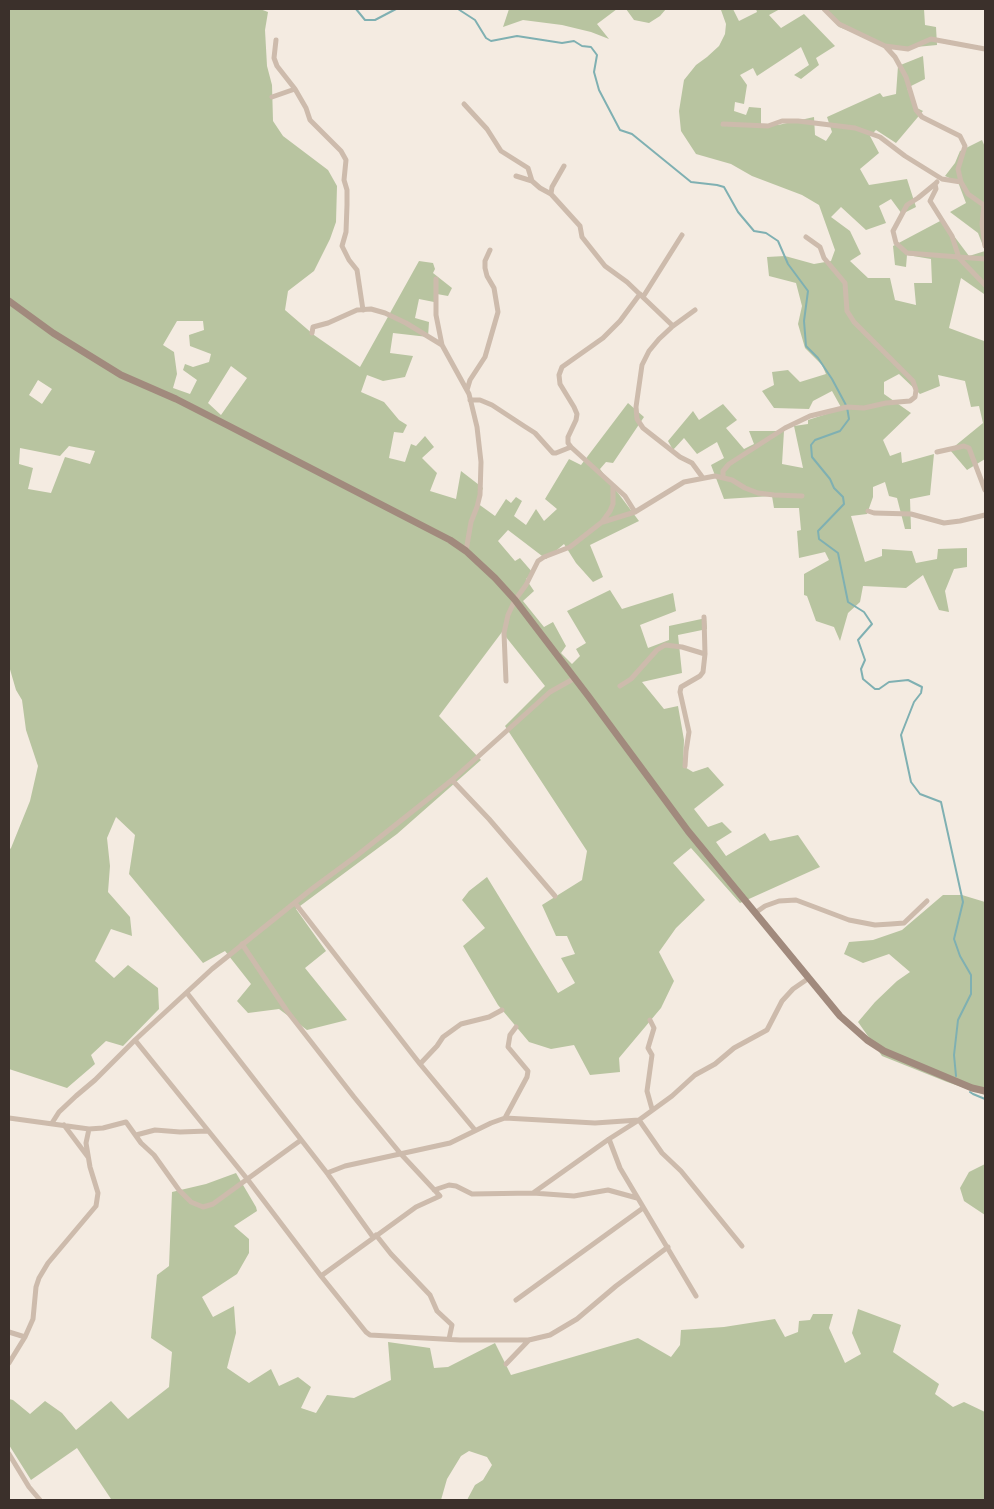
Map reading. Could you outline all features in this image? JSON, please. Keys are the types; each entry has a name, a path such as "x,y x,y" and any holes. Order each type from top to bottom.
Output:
{"main road":[{"path":"9,301 53,333 121,375 218,420 450,540 466,551 515,600 682,824 840,1016 867,1040 884,1051 955,1081 985,1091"}],"street":[{"path":"824,9 839,24 885,46 908,48 931,39 985,50"},
{"path":"276,40 274,58 277,66 306,108 310,120 341,150 346,160 344,180 347,190 346,232 342,246 357,270 363,310"},
{"path":"885,46 895,57 906,77 916,110 922,117 960,136 964,141 965,146 958,169 961,182 968,194 985,206 982,224 985,246"},
{"path":"272,97 286,90 294,89"},
{"path":"464,104 487,129 500,151 528,168 532,181"},
{"path":"723,124 768,126 782,121 798,121 855,128 880,138 942,179 961,182"},
{"path":"551,194 552,187 564,166"},
{"path":"516,176 532,181 551,194 580,226 582,237 605,266 627,282 674,326"},
{"path":"942,179 907,205 893,231 896,243 907,253 985,259"},
{"path":"935,184 936,189 930,202 952,236 958,258 985,286"},
{"path":"634,512 625,496 571,448 568,443 568,437 577,414 560,384 558,375 562,367 603,338 620,321 642,296 682,235"},
{"path":"722,477 723,471 729,464 784,428 810,416 847,407 864,408 886,403 910,401 915,397 916,390 913,381 854,322 847,311 845,282 824,258 820,247 806,237"},
{"path":"466,390 470,380 485,357 498,312 494,288 485,268 485,261 490,250"},
{"path":"436,279 436,315 442,345 466,390 477,427 481,481 477,507 468,531 466,551"},
{"path":"312,332 313,327 328,323 356,310 371,309 406,323 442,345"},
{"path":"695,310 659,339 649,351 642,365 636,407 637,420 643,428 680,457 692,463 703,478"},
{"path":"470,400 480,400 500,410 535,433 553,453 571,448"},
{"path":"937,452 964,446 969,448 985,490"},
{"path":"602,522 634,512 684,482 703,478 722,477 758,493 802,496"},
{"path":"506,681 504,634 508,614 515,600 538,561 570,547 602,522 613,504 613,486"},
{"path":"868,511 911,514 944,523 960,522 985,515"},
{"path":"685,766 689,732 680,692 681,687 700,676 703,672 705,654 704,617"},
{"path":"620,686 631,679 657,650 665,645 682,647 705,654"},
{"path":"52,1124 59,1112 212,969 452,780 550,692 574,678"},
{"path":"452,780 489,819 555,896"},
{"path":"755,914 765,906 796,900 849,920 875,925 891,924 904,923 928,901"},
{"path":"295,903 420,1064 475,1130"},
{"path":"242,944 287,1010 354,1097 400,1153 440,1196 416,1207 321,1276"},
{"path":"533,1193 672,1096 695,1075 715,1064 734,1048 767,1030 782,1001 793,989 809,978"},
{"path":"187,993 375,1236 430,1295 437,1311 452,1325 449,1340"},
{"path":"420,1064 443,1037 461,1024 489,1017 502,1010"},
{"path":"650,1020 654,1028 648,1048 652,1055 647,1091 652,1109"},
{"path":"505,1118 527,1077 528,1070 508,1047 510,1036 516,1027"},
{"path":"134,1040 248,1180 321,1276 370,1335 449,1340 529,1340 550,1335 577,1319 616,1286 668,1247"},
{"path":"9,1118 89,1129 103,1128 126,1122 141,1142 154,1155 179,1190 191,1202 203,1207 213,1204 238,1184 248,1180 302,1140"},
{"path":"327,1173 345,1166 450,1143 505,1118 595,1123 639,1120"},
{"path":"639,1120 662,1153 681,1171 742,1246"},
{"path":"64,1125 89,1157"},
{"path":"9,1363 25,1338 33,1320 36,1287 39,1278 48,1263 96,1206 98,1193 86,1143 89,1129"},
{"path":"136,1135 155,1130 180,1132 208,1131"},
{"path":"609,1139 620,1168 642,1208 668,1247 696,1296"},
{"path":"434,1190 449,1185 456,1186 472,1194 533,1193 574,1196 608,1190 637,1198"},
{"path":"516,1300 642,1208"},
{"path":"9,1332 25,1338"},
{"path":"506,1364 529,1340"},
{"path":"9,1454 29,1488 40,1500"}],"green space":[{"path":"9,9 260,9 268,12 265,30 267,66 272,85 273,121 283,136 328,170 337,186 336,222 330,239 314,271 288,291 285,310 314,335 360,367 419,261 433,263 435,269 433,273 452,288 448,296 437,294 434,302 419,299 415,318 429,322 428,337 393,333 390,353 413,356 405,377 383,381 367,375 361,392 384,402 399,420 407,425 403,433 394,432 389,458 405,462 411,444 416,446 425,436 434,447 422,458 437,473 430,491 456,499 461,471 483,488 477,503 495,516 506,499 511,503 516,497 522,501 514,516 526,525 536,509 544,521 557,509 545,499 569,459 581,465 628,403 644,417 613,463 606,462 600,469 639,521 590,545 603,577 593,582 576,563 564,544 546,559 508,530 498,541 515,561 520,558 533,573 526,579 534,591 523,601 544,627 553,622 566,646 561,653 572,664 580,656 576,649 586,643 567,611 610,590 622,609 673,593 676,611 640,625 648,648 669,640 669,626 706,618 707,629 678,635 682,673 642,682 664,709 678,706 684,740 683,766 693,772 708,767 724,785 694,809 708,827 722,822 732,832 716,842 726,856 765,833 770,841 798,835 820,867 740,903 691,848 673,863 705,900 676,928 659,952 674,981 661,1008 619,1058 620,1072 590,1075 574,1045 551,1049 529,1042 498,1005 463,946 485,928 462,900 469,891 487,877 558,993 575,983 561,958 575,954 567,936 556,936 542,905 582,880 587,851 505,726 545,686 502,632 439,716 481,760 397,834 296,909 326,951 305,968 347,1020 307,1030 279,1009 248,1013 237,1001 251,984 225,951 203,963 129,874 135,835 116,817 107,838 110,866 108,892 130,917 132,936 111,929 95,961 114,978 128,965 158,988 159,1009 123,1046 106,1041 91,1055 95,1064 67,1088 9,1069 9,850 30,801 38,766 26,730 22,700 16,690 9,666","holes":["177,321 203,321 204,330 189,335 190,346 211,354 209,362 193,367 185,364 183,370 197,380 190,394 173,388 177,374 174,352 163,345","231,366 247,378 221,415 208,403","38,380 52,389 42,404 29,395","69,446 95,451 90,464 65,457 51,493 28,489 33,468 19,464 20,448 60,456"]},
{"path":"509,9 617,9 597,24 609,39 591,32 562,25 523,20 503,27"},
{"path":"626,9 666,9 660,16 649,23 634,20"},
{"path":"716,9 733,9 739,21 757,12 756,9 780,9 769,15 781,28 804,14 835,46 816,58 819,65 801,79 794,75 809,65 801,47 757,76 753,68 740,75 747,85 744,104 735,102 734,111 746,115 749,107 761,108 761,125 778,125 814,117 815,135 826,141 832,132 827,117 880,93 883,97 896,94 898,66 923,56 925,79 907,88 915,107 923,111 896,143 876,130 870,136 879,153 860,169 869,185 907,179 916,207 902,214 891,199 879,206 886,223 866,230 841,207 831,217 850,231 861,254 850,261 868,278 890,278 895,300 916,305 914,283 932,283 931,259 907,255 906,267 895,265 893,246 942,220 969,256 985,251 985,292 984,294 961,278 949,328 984,341 985,459 967,470 950,450 983,423 979,406 971,407 965,381 938,375 940,386 920,394 899,374 884,382 884,394 911,413 883,440 890,456 901,452 902,463 934,454 930,495 910,499 911,529 905,529 897,498 889,496 885,482 873,487 873,497 867,514 851,516 865,562 882,556 882,549 912,551 916,563 937,559 938,549 967,548 967,567 954,569 945,591 949,612 939,610 923,575 906,588 863,586 860,602 848,613 840,641 834,627 816,621 807,596 804,595 804,574 829,560 825,552 799,558 797,531 801,530 799,508 774,508 772,496 724,499 711,465 724,458 717,442 697,454 684,438 673,450 668,441 693,411 699,420 723,404 737,420 726,428 744,449 754,444 749,431 784,431 782,464 803,468 794,426 808,424 808,420 842,409 832,391 813,401 809,409 774,408 762,391 774,385 772,372 788,370 800,382 826,374 822,365 805,348 798,324 802,306 796,283 769,276 767,257 785,256 814,264 831,261 835,250 819,205 802,195 752,176 731,164 696,154 681,131 679,111 684,80 696,65 719,46 725,34 726,24 721,10"},
{"path":"823,9 924,9 925,25 936,27 937,45 895,49 839,27"},
{"path":"982,140 985,147 985,251 978,233 950,212 966,203 958,182 945,176 955,163 960,151"},
{"path":"943,895 962,895 985,902 985,1095 882,1056 858,1022 875,1002 897,981 910,972 889,954 863,963 844,954 849,942 873,940 902,930"},
{"path":"985,1164 985,1215 964,1201 960,1188 969,1172"},
{"path":"236,1173 257,1211 234,1226 249,1239 249,1253 237,1274 202,1297 213,1317 234,1306 236,1333 227,1368 249,1383 271,1369 279,1386 298,1377 311,1387 301,1408 316,1413 327,1395 354,1398 391,1380 388,1342 430,1348 434,1368 448,1367 495,1343 511,1375 638,1338 671,1357 680,1345 681,1330 724,1327 775,1319 785,1337 798,1332 799,1321 810,1320 813,1314 833,1314 829,1328 845,1363 861,1354 852,1333 858,1309 901,1325 893,1352 939,1384 935,1394 953,1407 964,1402 985,1412 985,1500 467,1500 475,1485 483,1480 492,1465 487,1457 469,1451 461,1456 447,1479 441,1500 110,1500 77,1448 31,1480 9,1445 9,1399 13,1400 30,1414 45,1401 62,1413 76,1430 111,1401 128,1419 169,1387 172,1352 151,1338 157,1275 169,1266 172,1192 206,1184"}],"waterway":[{"path":"356,9 365,20 375,20 396,9"},
{"path":"458,9 475,20 486,38 491,41 517,36 562,43 574,41 582,46 591,47 597,55 594,72 599,90 620,130 632,134 691,182 724,187 738,212 754,231 766,233 778,241 788,264 808,291 804,321 806,346 818,358 832,379 847,407 849,419 840,431 815,440 811,445 812,457 830,479 834,488 843,497 844,504 818,531 819,539 838,553 848,602 864,612 872,624 858,640 865,660 861,669 863,679 875,689 879,689 889,682 908,680 922,687 901,735 911,782 920,794 941,802 963,902 954,939 960,956 971,975 971,994 958,1020 954,1055 956,1076"},
{"path":"970,1092 985,1099"}]}
